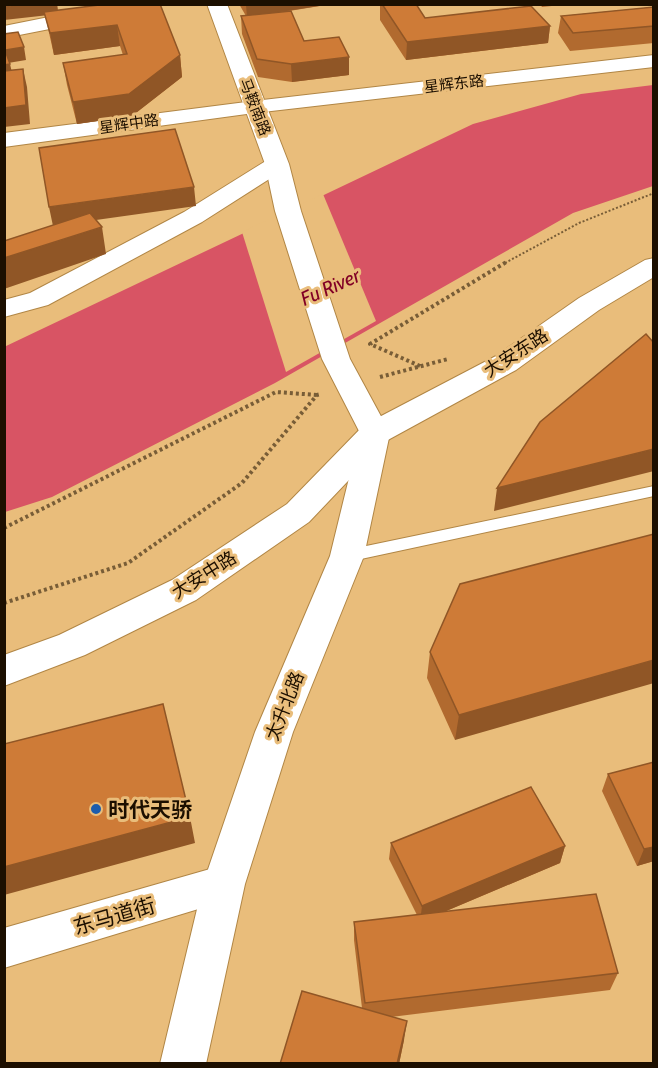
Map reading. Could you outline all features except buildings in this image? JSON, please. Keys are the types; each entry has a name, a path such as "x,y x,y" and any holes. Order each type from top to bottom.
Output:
{"main road":[{"name":"马鞍南路","path":"217,4 277,164 335,380"},
{"name":"大安东路","path":"375,434 506,363 589,304 654,266"},
{"path":"335,380 375,434"},
{"name":"太升北路","path":"183,1064 224,884 274,732 347,556 375,434"},
{"name":"大安中路","path":"4,671 72,645 184,590 298,513 375,434"}],"street":[{"path":"4,32 146,4"},
{"name":"星辉东路","path":"254,107 654,61"},
{"name":"星辉中路","path":"4,140 254,107"},
{"path":"4,309 39,299 182,222 277,164"},
{"name":"东马道街","path":"4,948 224,884"}],"lane":[{"path":"347,556 654,491"}],"path":[{"path":"421,366 370,344 433,303 567,227 616,205 654,193"},
{"path":"4,528 276,392 421,366 451,358"},
{"path":"4,603 128,562 242,483 335,380"}],"water":[{"name":"Fu River","path":"653,85 653,186 573,213 275,383 52,497 5,512 4,347 473,124 581,94"}],"pier":[{"path":"323,194 376,321 286,372 242,232"}],"place":[{"name":"时代天骄","path":"96,809"}]}
